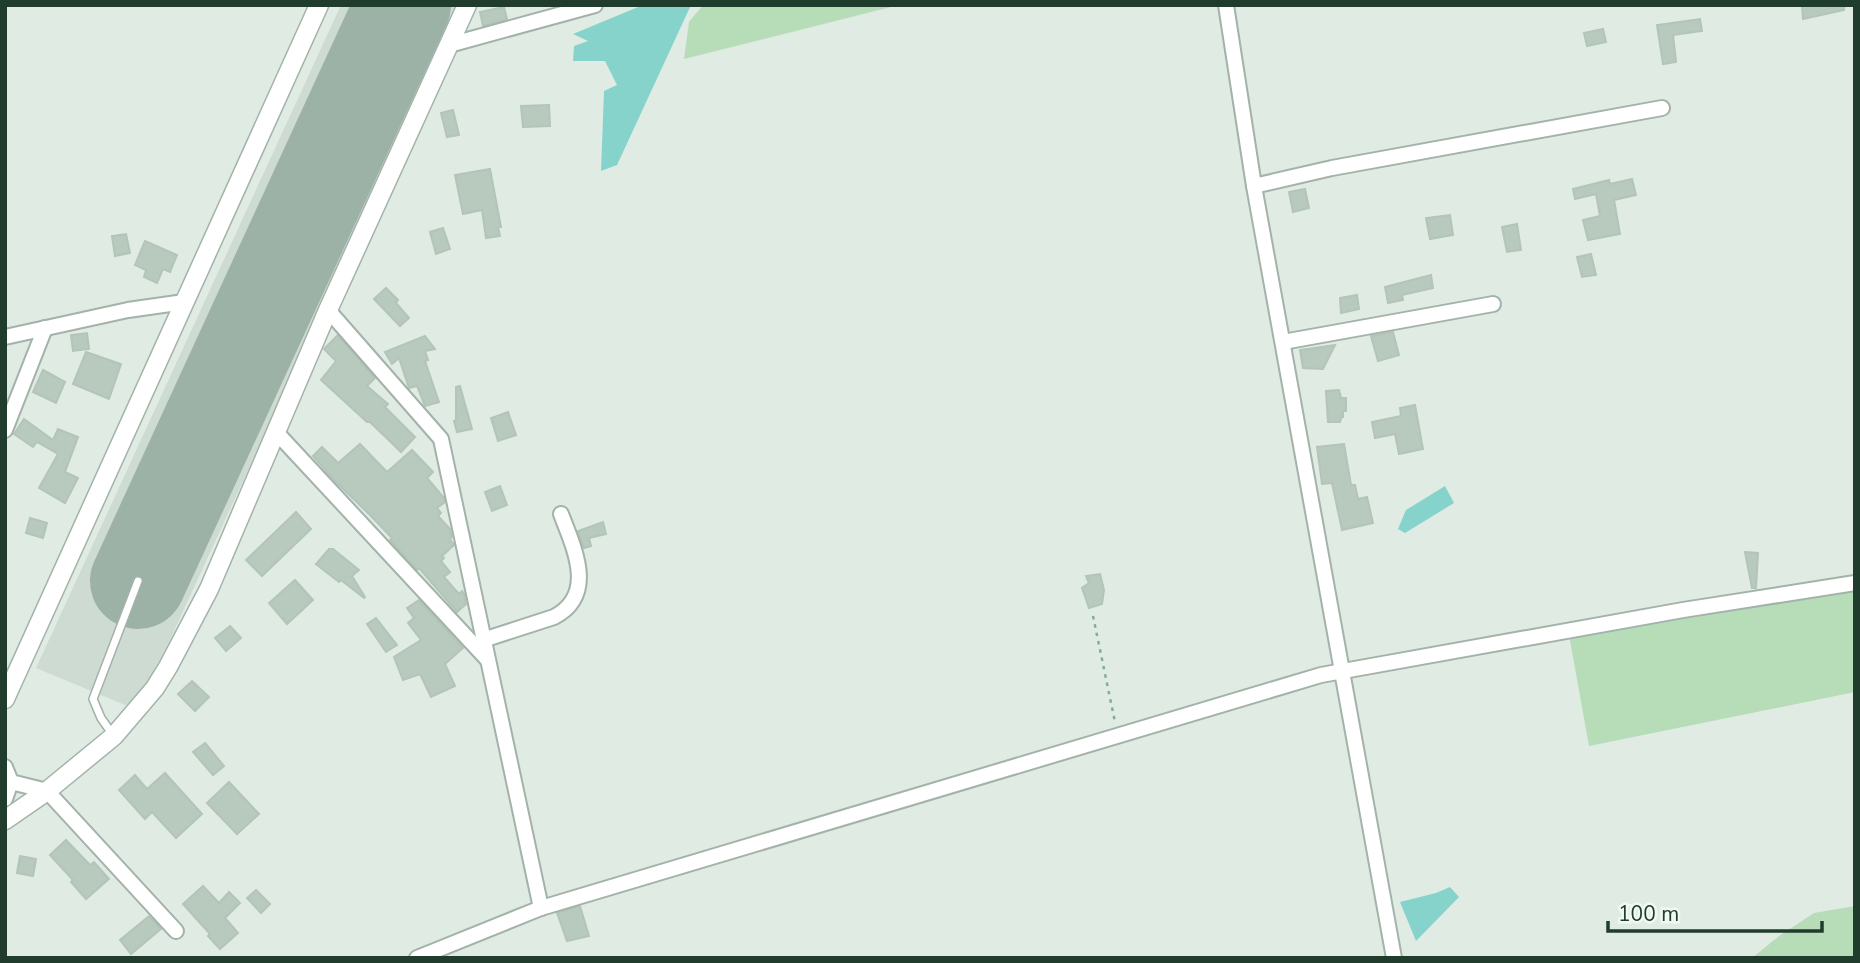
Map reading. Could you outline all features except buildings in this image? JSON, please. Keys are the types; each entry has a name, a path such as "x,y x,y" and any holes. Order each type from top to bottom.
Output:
{"street":[{"path":"5,699 11,678 319,5"},
{"path":"5,820 47,791 114,736 155,688 168,667 209,589 328,310 467,5"},
{"path":"449,45 595,5"},
{"path":"1226,5 1254,186 1395,958"},
{"path":"1254,186 1332,168 1662,108"},
{"path":"5,337 128,310 184,302"},
{"path":"1283,342 1493,304"},
{"path":"328,310 440,439 541,908"},
{"path":"5,429 45,328"},
{"path":"276,432 487,659"},
{"path":"483,640 554,617 573,603 578,585 578,562 561,514"},
{"path":"417,958 541,908 1321,676 1683,610 1855,583"},
{"path":"5,767 11,782 5,799"},
{"path":"11,782 47,791 176,931"}],"lane":[{"path":"114,736 101,718 93,699 138,581"}],"path":[{"path":"1093,615 1117,736"}],"shaded area":[{"path":"341,5 462,5 168,644 139,698 125,705 36,668"}],"green space":[{"path":"703,5 899,5 684,59 689,22"},
{"path":"1855,586 1855,692 1589,746 1569,635"},
{"path":"1855,906 1855,958 1752,958 1814,913"}],"water":[{"path":"643,5 691,5 617,165 601,171 604,91 617,85 605,61 573,61 574,46 588,41 573,34"},
{"path":"1445,486 1454,503 1405,533 1398,529 1406,510"},
{"path":"1450,887 1459,897 1416,941 1400,902"}],"runway":[{"path":"138,581 403,5"}]}
